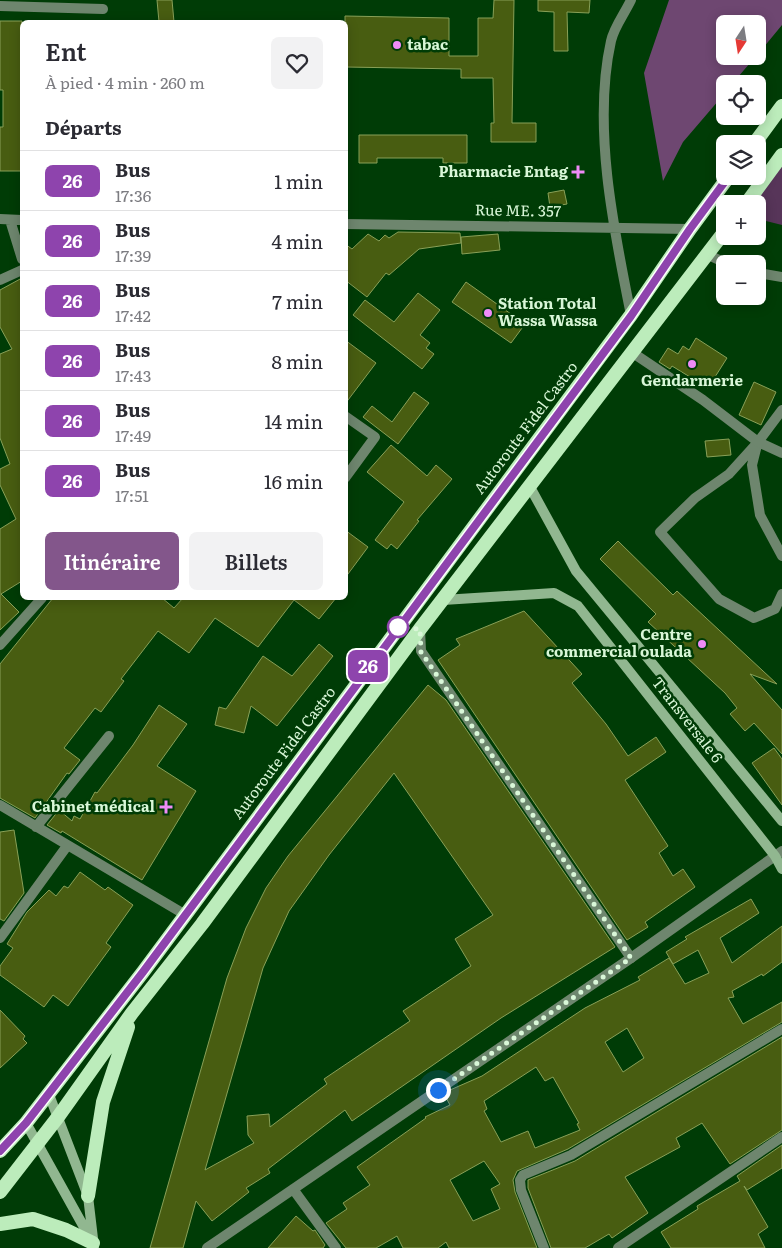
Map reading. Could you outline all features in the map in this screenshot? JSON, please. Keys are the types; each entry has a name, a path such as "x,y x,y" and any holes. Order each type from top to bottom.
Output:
{"highway":[{"path":"761,135 782,106"},
{"path":"753,195 782,155"},
{"name":"Autoroute Fidel Castro","path":"0,1151 26,1123 48,1092 143,972 184,914 512,473 631,316 722,185"},
{"path":"0,1192 58,1117 132,1013 202,924 420,629 633,353 716,241"},
{"path":"512,473 530,487"},
{"path":"88,1196 103,1102 132,1013"},
{"path":"0,1224 33,1219 66,1230 94,1246"}],"main road":[{"name":"Transversale 6","path":"530,487 576,571 782,821"},
{"name":"Transversale 6","path":"443,600 554,593 578,606 778,853 782,869"},
{"path":"48,1092 88,1196 94,1246"},
{"path":"26,1123 94,1246"}],"street":[{"path":"631,0 612,39 602,105 614,227 631,316"},
{"path":"0,6 103,9"},
{"path":"20,220 5,219 20,254"},
{"name":"Rue ME. 357","path":"348,224 690,229"},
{"path":"706,254 716,259"},
{"path":"0,280 20,271"},
{"path":"766,274 782,277"},
{"path":"633,353 703,400 758,442 782,452"},
{"path":"782,410 758,442 729,474 695,498 660,532 719,599 754,618 775,609 782,594"},
{"path":"348,418 375,437 348,474"},
{"path":"758,442 752,465 760,515 782,556"},
{"path":"0,645 40,600"},
{"path":"420,629 421,652 631,958"},
{"path":"36,827 110,736"},
{"path":"0,805 184,914"},
{"path":"0,938 67,846"},
{"path":"206,1248 631,958 778,853"},
{"path":"544,1248 521,1190 520,1180 524,1175 571,1155 782,1029"},
{"path":"618,1248 782,1137"},
{"path":"293,1189 336,1248"}],"shaded area":[{"path":"669,0 782,0 782,25 766,44 766,15 716,15 716,65 748,65 740,75 716,75 716,104 683,142 663,181 644,73"},
{"path":"782,156 782,225 766,221 766,195 750,195 758,185 766,185 766,176"}],"building":[{"path":"157,0 172,0 174,20 159,20"},
{"path":"494,0 514,0 512,123 536,123 536,142 491,142 491,123 494,123 493,78 461,78 461,69 348,67 348,20 345,20 345,16 449,18 449,56 478,56 478,18 493,18"},
{"path":"538,0 590,0 589,13 567,12 568,51 554,51 554,12 538,11"},
{"path":"0,21 20,21 20,171 0,171 0,127 3,127 3,90 0,90"},
{"path":"359,135 467,135 467,163 443,163 443,158 377,158 377,163 359,163"},
{"path":"564,190 567,204 550,207 548,193"},
{"path":"398,232 460,233 461,243 419,249 389,275 386,273 367,297 348,282 348,246 352,249 368,234 379,241 385,235 389,238"},
{"path":"498,234 500,250 462,254 461,237"},
{"path":"20,279 20,582 1,594 19,612 0,630 0,529 16,519 0,485 0,469 10,464 0,438 0,354 12,349 0,327 0,290"},
{"name":"Station Total Wassa Wassa","path":"466,282 525,324 511,343 452,302"},
{"path":"418,293 440,310 420,335 430,343 426,348 434,354 422,369 353,315 365,300 394,322"},
{"name":"Gendarmerie","path":"696,338 727,358 708,388 672,366 670,369 659,362 668,348 678,354 683,346 689,350"},
{"path":"348,342 376,363 348,400"},
{"path":"754,382 776,392 761,425 739,415"},
{"path":"414,392 429,403 398,444 363,417 372,406 392,422"},
{"path":"729,439 731,455 707,457 705,441"},
{"path":"391,445 427,476 436,465 452,479 417,520 419,521 397,549 391,544 387,549 375,540 404,502 367,472"},
{"path":"348,532 368,547 348,574"},
{"path":"618,541 673,595 677,591 777,684 750,674 782,710 782,754 754,723 745,731 730,714 737,708 725,693 648,622 656,614 600,559"},
{"path":"51,600 164,600 174,608 181,600 294,600 258,647 215,618 189,653 158,631 121,679 124,681 101,712 95,708 64,748 80,760 69,774 67,773 35,818 0,798 0,664"},
{"path":"294,600 334,600 319,619"},
{"path":"524,611 582,674 572,683 606,724 628,756 656,737 666,752 625,780 668,846 659,853 673,876 683,869 695,887 645,922 648,927 627,940 438,660 460,645 456,639"},
{"path":"319,644 333,656 277,726 251,706 244,733 215,725 219,707 226,709 263,656 292,676"},
{"path":"428,685 446,700 615,947 501,1018 352,1121 345,1110 268,1169 270,1173 246,1188 249,1192 212,1221 196,1201 183,1248 150,1248 227,978 246,928 266,888 288,856","holes":["394,773 493,915 455,939 471,966 403,1011 410,1021 324,1079 327,1084 270,1127 269,1114 247,1116 248,1135 254,1143 205,1170 263,968 289,911 329,855"]},
{"path":"159,705 187,724 157,766 196,791 142,880 62,831 61,833 47,825 59,810 72,821 74,816 80,819 95,792 97,793 133,745"},
{"path":"774,748 782,759 782,805 752,763"},
{"path":"14,830 24,893 4,921 0,919 0,832"},
{"path":"80,872 105,890 108,887 133,905 106,943 111,947 68,1006 53,995 44,1007 0,975 0,966 13,948 7,944 27,912 49,890 56,896 64,886 68,888"},
{"path":"751,899 759,913 720,938 732,963 782,926 782,962 763,976 762,974 732,991 734,997 728,998 743,1024 782,1002 782,1022 568,1149 517,1171 513,1180 515,1192 537,1248 449,1248 446,1242 438,1248 403,1248 397,1236 376,1248 346,1248 326,1223 347,1209 343,1203 370,1185 357,1167 425,1117 450,1105 444,1094 482,1076 585,1008 640,980 638,977 669,958 685,984 709,973 698,950 673,964 666,952 687,939 685,937","holes":["627,1028 644,1058 623,1072 605,1042","536,1067 545,1081 553,1077 579,1123 577,1124 580,1130 535,1148 528,1131 501,1142 484,1111 487,1109 484,1101","484,1161 500,1184 491,1189 500,1209 473,1221 450,1180"]},
{"path":"0,1010 25,1036 23,1039 27,1043 0,1068"},
{"path":"782,1037 782,1130 730,1164 702,1123 676,1138 680,1147 625,1177 648,1213 612,1238 609,1234 585,1248 551,1248 528,1188 528,1180 575,1161"},
{"path":"782,1145 782,1168 747,1190 744,1186 768,1227 758,1234 765,1248 671,1248 661,1232 698,1209 697,1206 740,1181 737,1176"},
{"path":"296,1216 313,1231 315,1230 325,1245 323,1248 268,1248"}],"bus line":[{"name":"26","path":"0,1151 26,1123 48,1092 143,972 488,504 631,316 722,185"}],"place":[{"name":"tabac","path":"397,45"},
{"name":"Pharmacie Entag","path":"578,172"},
{"name":"Station Total Wassa Wassa","path":"488,313"},
{"name":"Gendarmerie","path":"692,364"},
{"name":"Centre commercial oulada","path":"702,644"},
{"name":"Cabinet médical","path":"166,807"}],"route":[{"path":"398,627 420,629 421,652 631,958 438,1090"}]}
